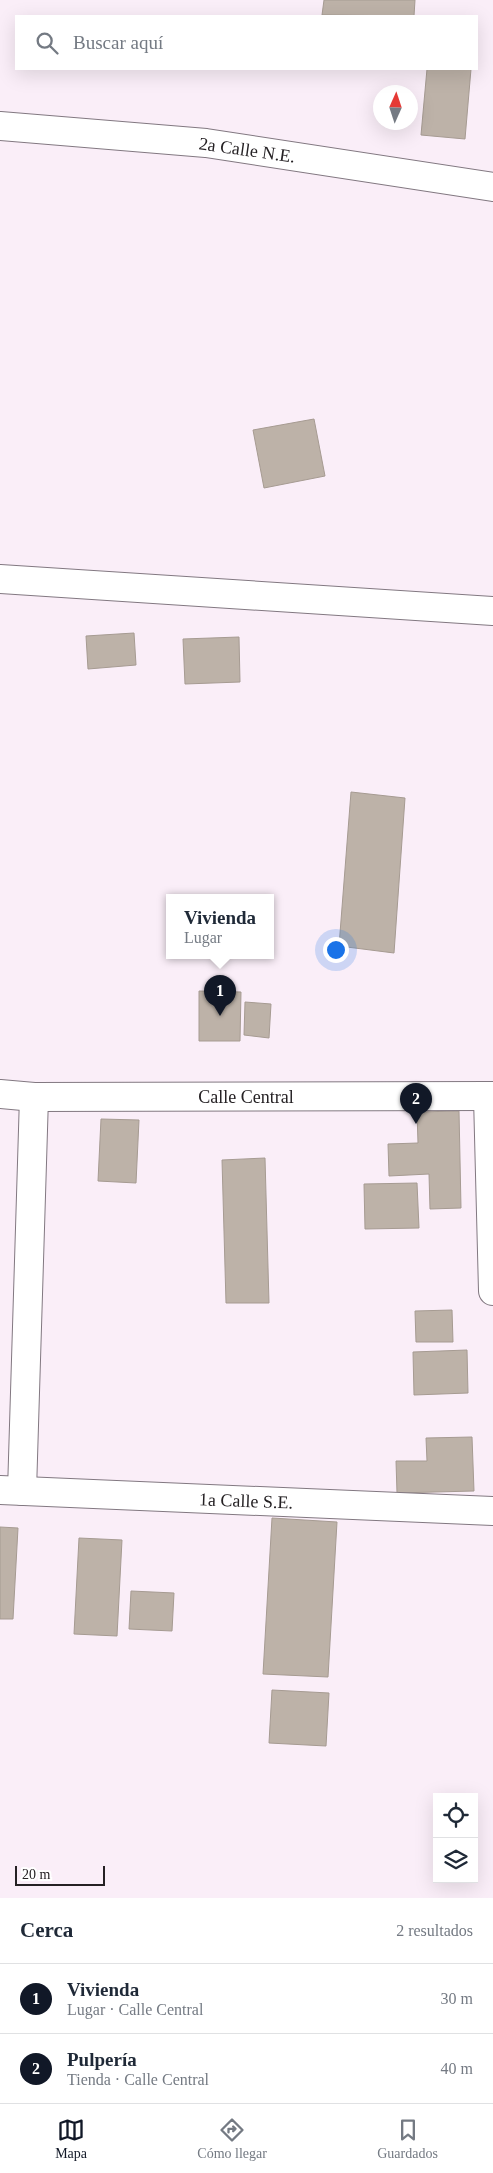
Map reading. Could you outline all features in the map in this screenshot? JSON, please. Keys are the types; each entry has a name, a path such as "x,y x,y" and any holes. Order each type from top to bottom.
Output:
{"street":[{"name":"2a Calle N.E.","path":"0,126 206,143 493,187"},
{"path":"0,579 493,612"},
{"name":"Calle Central","path":"0,1094 34,1097 490,1096"},
{"path":"490,1096 493,1291"},
{"path":"11,1491 34,1097"},
{"name":"1a Calle S.E.","path":"11,1491 493,1511"}],"building":[{"path":"324,0 415,0 414,15 322,15"},
{"path":"427,70 471,70 465,139 421,135"},
{"path":"314,419 325,476 264,488 253,430"},
{"path":"134,633 136,665 88,669 86,636"},
{"path":"239,637 240,682 185,684 183,639"},
{"path":"351,792 405,798 394,953 339,946"},
{"path":"199,991 241,992 240,1041 199,1041"},
{"path":"245,1002 271,1004 269,1038 244,1035"},
{"path":"459,1111 461,1208 430,1209 429,1174 389,1176 388,1144 418,1143 417,1112"},
{"path":"101,1119 139,1120 136,1183 98,1181"},
{"path":"265,1158 269,1303 226,1303 222,1160"},
{"path":"417,1183 419,1228 365,1229 364,1184"},
{"path":"452,1310 453,1342 416,1342 415,1311"},
{"path":"467,1350 468,1393 414,1395 413,1352"},
{"path":"472,1437 474,1491 397,1493 396,1461 427,1461 426,1438"},
{"path":"272,1518 337,1522 328,1677 263,1674"},
{"path":"0,1527 18,1528 13,1619 0,1619"},
{"path":"79,1538 122,1540 117,1636 74,1634"},
{"path":"131,1591 174,1593 172,1631 129,1629"},
{"path":"272,1690 329,1693 326,1746 269,1743"}],"place":[{"name":"Vivienda","path":"220,1016"},
{"name":"Pulpería","path":"416,1124"}]}
